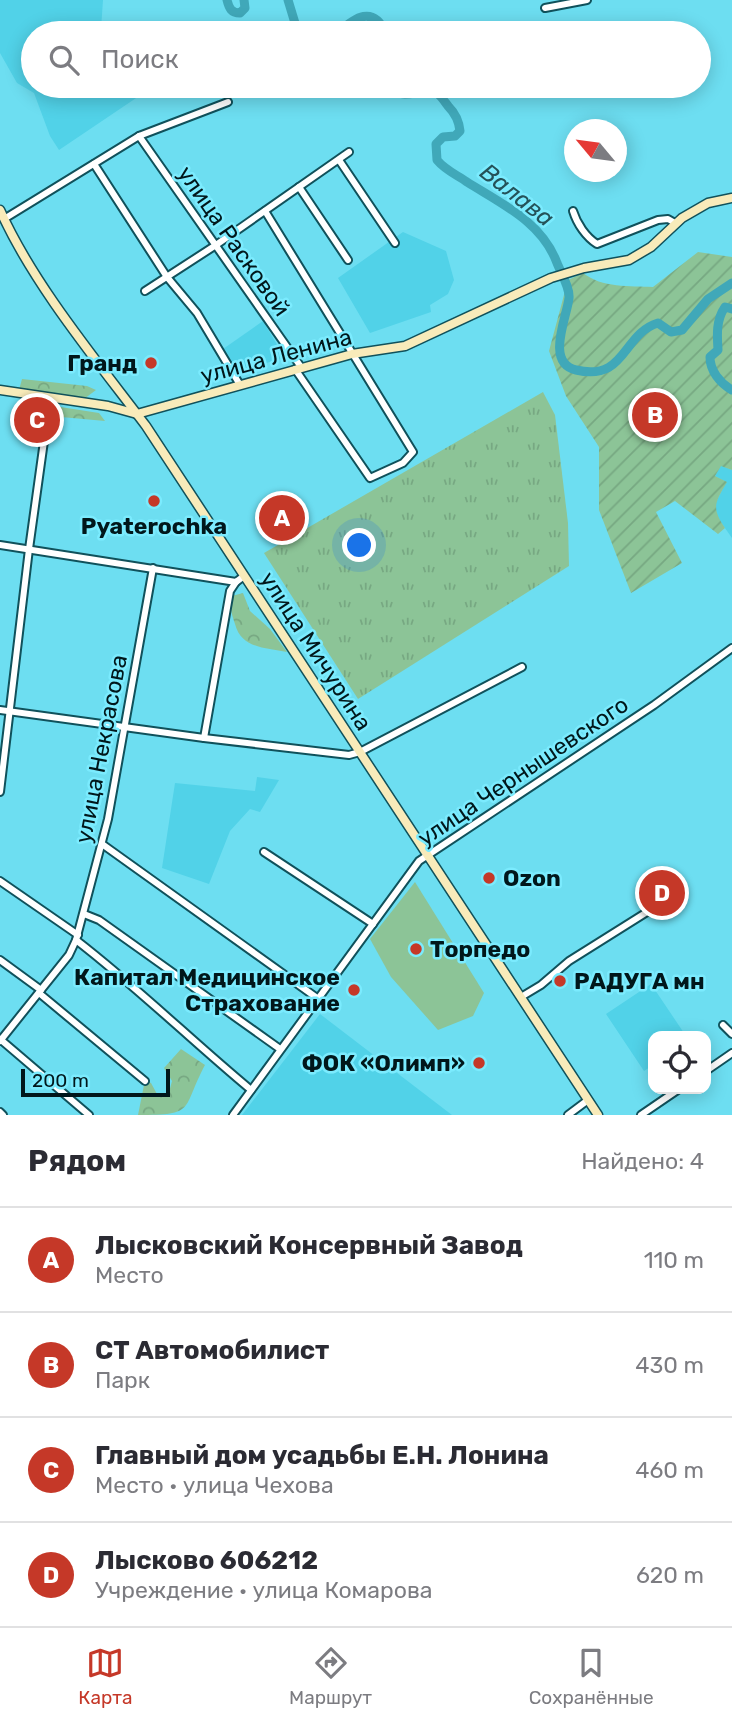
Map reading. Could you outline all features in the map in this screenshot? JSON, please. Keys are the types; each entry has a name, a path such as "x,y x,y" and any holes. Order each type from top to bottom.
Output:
{"main road":[{"name":"улица Ленина","path":"137,414 352,354 405,346 551,278 584,268 629,260 652,247 675,223 708,203 732,198"},
{"name":"улица Мичурина","path":"0,210 18,246 67,319 137,414 598,1115"},
{"path":"0,390 107,406 137,414"},
{"path":"107,406 117,400 121,391"}],"street":[{"path":"545,8 587,0"},
{"path":"4,219 139,136 228,102"},
{"name":"улица Расковой","path":"139,136 216,245 370,478 403,463 412,452 352,354"},
{"path":"145,291 349,152"},
{"path":"339,160 395,243"},
{"path":"94,164 167,277 197,313 240,385"},
{"path":"299,187 348,260"},
{"path":"265,211 352,354"},
{"path":"573,211 576,221 590,240 597,244 658,220 668,219 675,223"},
{"path":"0,792 50,398"},
{"path":"0,545 236,582"},
{"name":"улица Некрасова","path":"0,1040 69,955 77,938 102,844 153,568"},
{"path":"204,738 230,591 244,576"},
{"name":"улица Чернышевского","path":"233,1115 413,867 654,705 732,649"},
{"path":"0,710 340,755 360,752 522,667"},
{"path":"102,844 317,998"},
{"path":"264,852 373,923"},
{"path":"0,881 77,938 251,1090"},
{"path":"521,997 541,985 569,961 647,912"},
{"path":"84,914 99,920 280,1049"},
{"path":"0,960 145,1081"},
{"path":"723,1025 732,1034"},
{"path":"0,1040 89,1115"},
{"path":"711,1067 732,1052"},
{"path":"641,1115 672,1094"},
{"path":"568,1115 588,1100"}],"shaded area":[{"path":"0,0 103,0 102,21 21,21 21,85 0,53"},
{"path":"36,98 136,98 59,150 50,136"},
{"path":"403,232 446,251 454,280 448,294 430,305 431,312 370,333 338,278"},
{"path":"263,321 285,358 236,371 223,349"},
{"path":"721,465 732,470 732,538 715,514 716,502 726,482 715,476"},
{"path":"257,777 279,780 260,812 250,809 230,831 209,884 162,868 175,783 255,791"},
{"path":"651,984 683,1031 648,1031 648,1068 644,1071 606,1014"},
{"path":"320,1014 452,1115 242,1115"}],"green space":[{"path":"698,252 732,257 732,470 721,466 715,476 727,482 716,505 725,528 718,534 675,501 656,512 682,563 631,593 599,510 599,447 566,396 549,351 568,280 583,273 607,284 653,287"},
{"path":"22,379 87,386 96,390 84,399 19,390"},
{"path":"543,392 555,415 568,523 569,566 358,699 264,553"},
{"path":"54,406 99,413 105,421 61,417 58,431 48,427"},
{"path":"243,593 250,611 270,629 287,652 255,646 238,632 231,611 232,596"},
{"name":"Торпедо","path":"415,882 484,993 473,1016 438,1030 391,977 370,939"},
{"path":"181,1049 205,1065 189,1101 185,1107 170,1114 138,1115 145,1080 151,1083 157,1094 168,1096 172,1081 164,1068"}],"waterway":[{"name":"Валава","path":"227,0 231,10 240,13 245,8 244,0"},
{"name":"Валава","path":"288,0 294,21"},
{"name":"Валава","path":"353,21 364,16 377,21"},
{"name":"Валава","path":"442,98 455,114 460,131 455,136 443,137 436,144 437,160 531,225 542,236 565,280 569,298 560,349 567,366 592,372 605,369 646,329 658,323 671,332 682,330 708,299 732,283"},
{"name":"Валава","path":"732,309 725,307 722,312 718,328 718,350 710,357 716,376 732,390"}],"place":[{"name":"Гранд","path":"151,363"},
{"name":"СТ Автомобилист","path":"655,415"},
{"name":"Главный дом усадьбы Е.Н. Лонина","path":"37,420"},
{"name":"Pyaterochka","path":"154,501"},
{"name":"Лысковский Консервный Завод","path":"282,518"},
{"name":"Ozon","path":"489,878"},
{"name":"Лысково 606212","path":"662,893"},
{"name":"Торпедо","path":"416,949"},
{"name":"РАДУГА мн","path":"560,981"},
{"name":"Капитал Медицинское Страхование","path":"354,990"},
{"name":"ФОК «Олимп»","path":"479,1063"}]}
